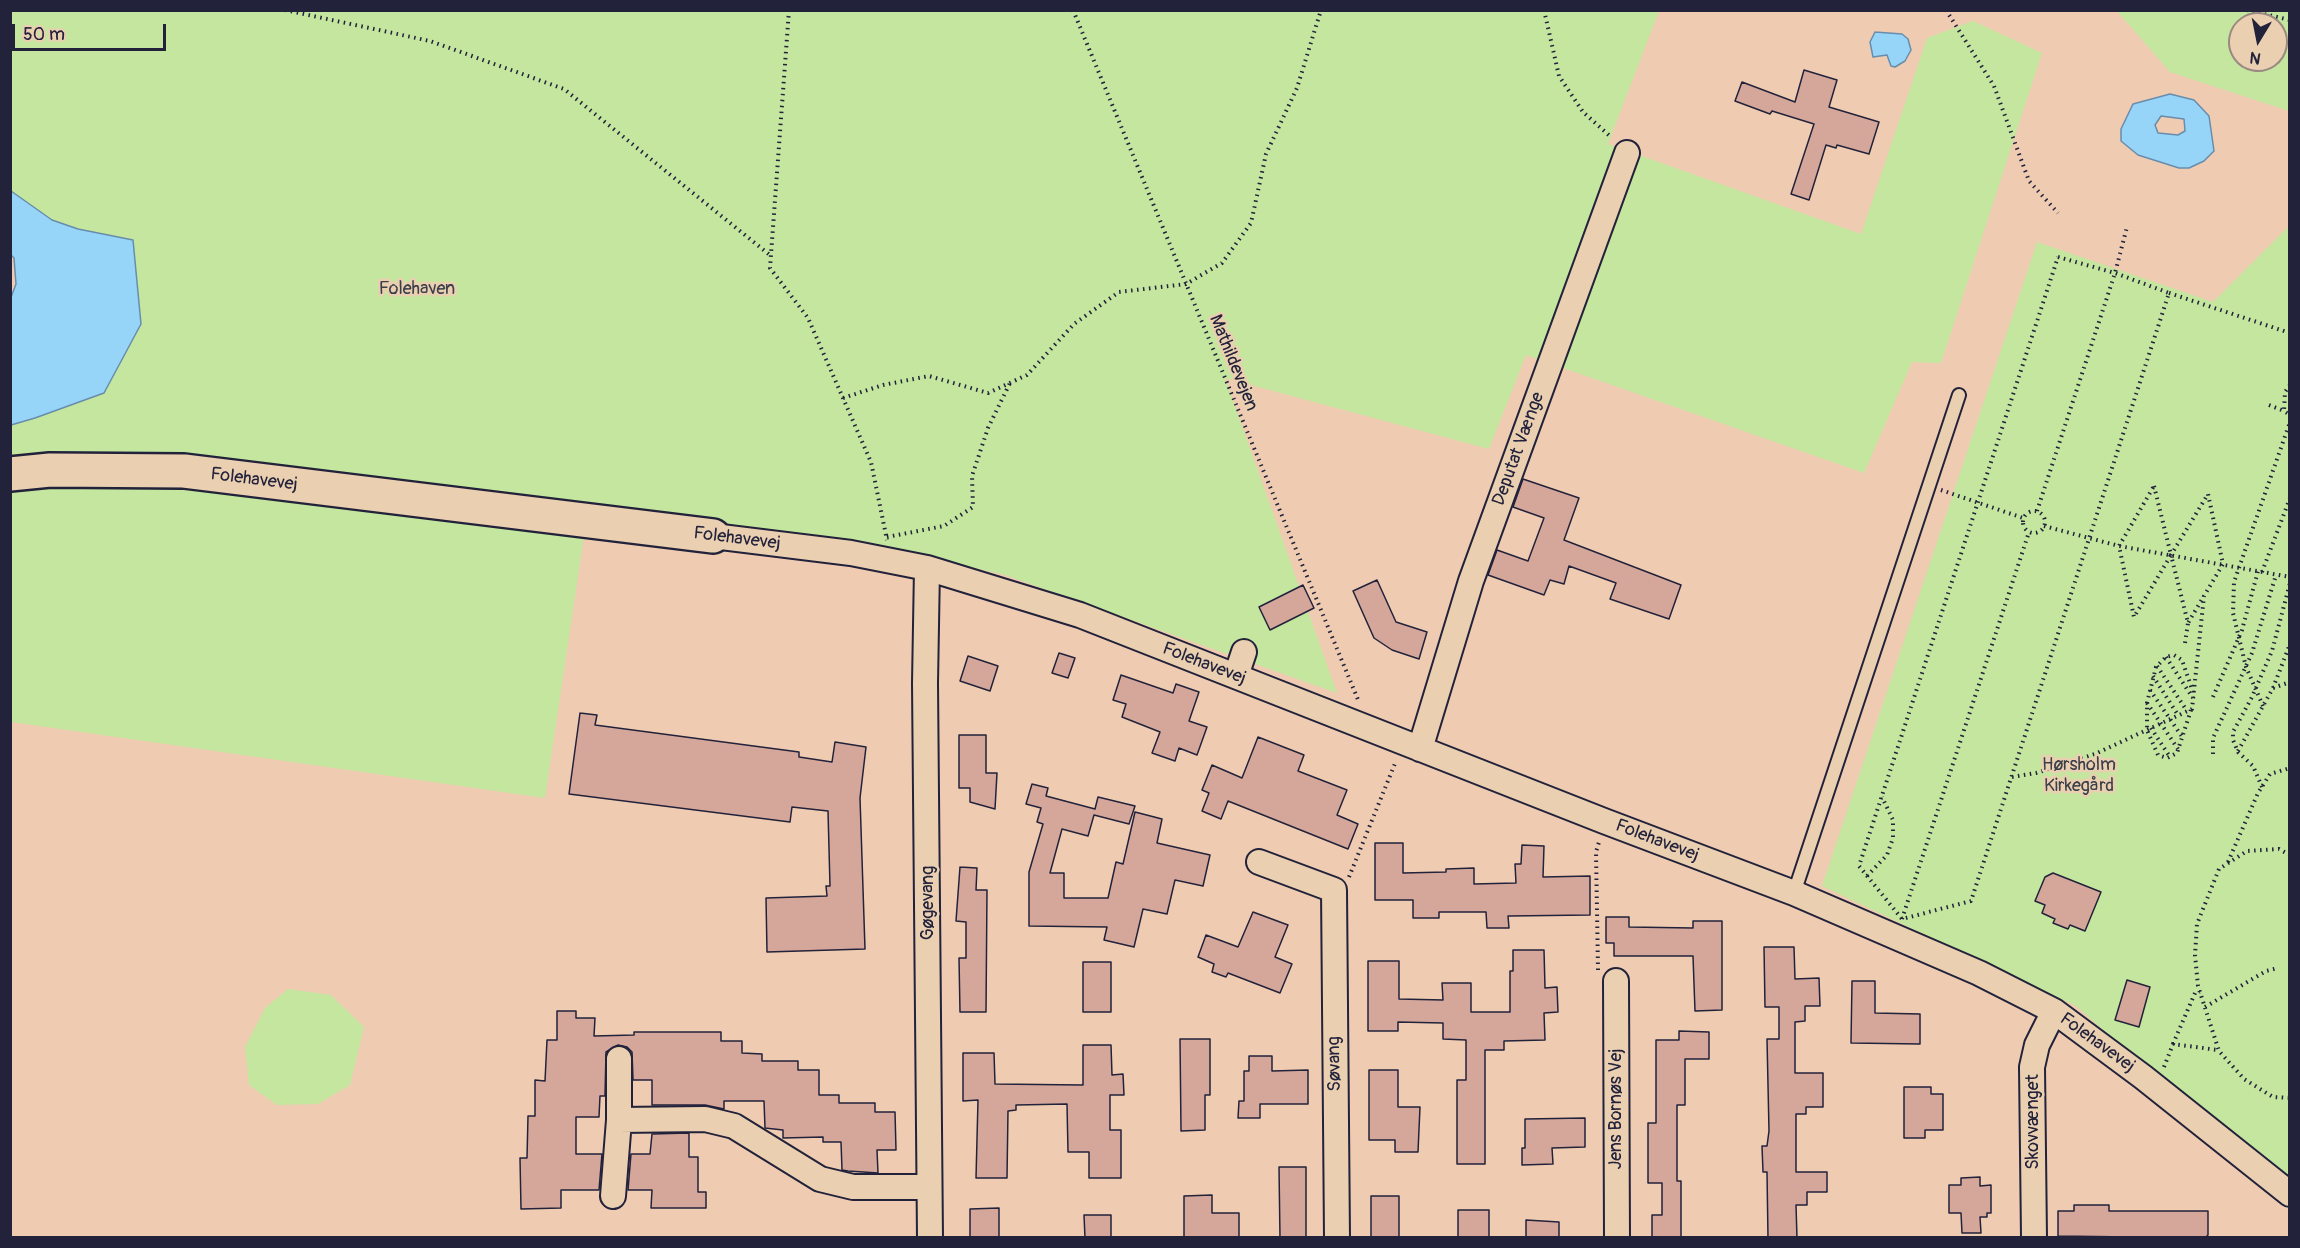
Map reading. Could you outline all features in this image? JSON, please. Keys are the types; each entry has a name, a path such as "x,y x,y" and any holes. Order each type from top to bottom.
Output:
{"street":[{"name":"Deputat Vænge","path":"1413,746 1627,153"},
{"name":"Folehavevej","path":"10,474 50,470 184,471 851,553 927,568 1080,615 1604,821 1794,893 1899,928 1979,973 2054,1011 2156,1087 2289,1194"},
{"name":"Gøgevang","path":"927,568 925,682 930,1238"},
{"path":"1236,676 1244,652"},
{"path":"1259,862 1334,890"},
{"name":"Søvang","path":"1334,890 1337,1238"},
{"name":"Jens Bornøs Vej","path":"1616,981 1617,1238"},
{"name":"Skovvænget","path":"2034,1238 2032,1067 2037,1045 2054,1011"},
{"path":"613,1196 619,1120 619,1059"},
{"path":"619,1120 705,1119 734,1126 820,1179 853,1187 929,1187"}],"lane":[{"path":"1794,893 1959,395"}],"path":[{"path":"285,10 430,41 564,89 771,256"},
{"path":"789,10 770,268 808,318 871,462 892,561"},
{"name":"Mathildevejen","path":"1073,10 1359,702 1364,727"},
{"path":"843,398 883,385 929,376 988,393 1027,375 1074,324 1119,292 1186,284 1222,263 1251,223 1266,154 1297,88 1321,10"},
{"path":"1544,10 1559,76 1583,112 1627,153"},
{"path":"1947,10 1994,86 2029,181 2058,213"},
{"path":"2247,10 2289,20"},
{"path":"2037,511 2115,273 2127,227"},
{"path":"1899,928 1868,876 1859,866 1976,502 2058,257 2115,273 2289,333"},
{"path":"1899,928 1971,901 2169,293"},
{"path":"887,537 944,526 973,507 972,477 988,428 1010,383"},
{"path":"2284,411 2285,392 2289,385"},
{"path":"2269,405 2289,415"},
{"path":"2263,706 2246,667 2233,613 2234,582 2289,422"},
{"path":"1929,486 2023,518"},
{"path":"2185,643 2188,623 2223,564 2208,494 2170,555 2134,617 2119,546 2154,486 2170,555 2188,623"},
{"path":"2213,697 2239,638 2260,572 2289,498"},
{"path":"2023,518 2030,511 2037,511 2043,515 2044,526"},
{"path":"2023,518 2024,527 2029,532"},
{"path":"2044,526 2090,540 2289,577"},
{"path":"2029,532 2039,531 2044,526"},
{"path":"1899,928 2029,532"},
{"path":"2212,754 2212,738 2246,667 2276,575"},
{"path":"2262,787 2253,766 2238,752 2232,740 2233,732 2255,691 2272,651 2289,583"},
{"path":"2194,697 2182,660 2174,655 2166,657 2157,666 2147,703 2149,729 2158,754 2170,757 2178,750 2183,738 2194,697 2204,596"},
{"path":"2238,752 2273,688 2289,644"},
{"path":"2166,657 2194,697"},
{"path":"2157,666 2189,710"},
{"path":"2153,676 2178,715"},
{"path":"2273,688 2289,682"},
{"path":"2149,689 2183,738"},
{"path":"2147,703 2178,750"},
{"path":"2012,777 2036,773 2095,754 2189,710"},
{"path":"2149,729 2170,757"},
{"path":"1334,890 1349,878 1395,763 1413,746"},
{"path":"2228,863 2270,774 2289,768"},
{"path":"1868,876 1882,862 1893,838 1893,820 1882,796"},
{"path":"1604,821 1596,852 1598,976 1616,981"},
{"path":"2289,855 2279,849 2247,851 2219,868 2197,924 2195,955 2200,992 2219,1051 2244,1079 2273,1097 2289,1098"},
{"path":"2205,1007 2266,971 2278,968"},
{"path":"2156,1087 2195,993 2200,992"},
{"path":"2173,1044 2219,1051"}],"green space":[{"name":"Folehaven","path":"11,11 1659,11 1608,144 1861,234 1927,38 1973,21 2042,53 1941,363 1912,362 1864,473 1526,355 1489,449 1225,378 1337,693 1005,575 865,543 588,509 545,798 11,722 11,425 104,393 78,229 52,220 11,191"},
{"path":"2117,11 2289,11 2289,111 2170,72"},
{"name":"Hørsholm Kirkegård","path":"2289,226 2289,1180 2242,1139 2157,1078 2076,1006 1822,886 2037,242 2213,302"},
{"path":"288,989 331,995 364,1027 350,1085 318,1104 277,1105 249,1085 245,1047 265,1008"}],"water":[{"path":"1875,32 1902,34 1908,39 1911,50 1905,61 1895,67 1891,66 1887,55 1873,57 1870,42"},
{"path":"2170,94 2194,100 2209,116 2214,151 2204,161 2189,168 2179,168 2138,155 2121,141 2121,129 2133,104","holes":["2161,116 2184,119 2185,131 2178,135 2158,133 2155,125"]},
{"path":"11,191 52,220 78,229 133,240 141,324 104,393 11,425 10,300 16,284 14,258 11,255"}],"building":[{"path":"1804,70 1837,80 1829,107 1879,122 1869,154 1837,145 1836,148 1826,145 1809,200 1791,194 1814,124 1772,111 1770,114 1735,101 1742,82 1795,102"},
{"path":"1523,479 1579,498 1564,540 1681,585 1669,619 1610,599 1616,583 1569,566 1564,584 1550,580 1544,595 1488,575 1497,550 1528,561 1544,518 1513,507"},
{"path":"1377,580 1396,622 1427,632 1419,659 1392,650 1374,638 1353,591"},
{"path":"1303,585 1314,608 1270,630 1259,607"},
{"path":"1059,653 1075,658 1068,678 1052,673"},
{"path":"968,656 998,666 990,691 960,681"},
{"path":"1121,675 1173,693 1176,684 1199,692 1189,721 1207,727 1197,755 1179,748 1175,761 1152,753 1160,732 1122,717 1126,704 1113,700"},
{"path":"580,713 597,715 595,725 799,752 799,757 832,762 835,742 866,747 860,798 865,949 767,952 766,898 827,896 826,886 830,886 828,811 792,807 790,822 569,794"},
{"path":"959,735 986,735 986,773 997,773 995,809 970,802 970,788 959,788"},
{"path":"1258,737 1304,755 1298,771 1347,790 1337,815 1358,824 1348,849 1228,801 1221,819 1202,811 1209,793 1202,790 1212,765 1242,778"},
{"path":"1032,784 1048,788 1046,796 1095,809 1098,797 1135,806 1129,824 1094,815 1088,836 1062,829 1050,873 1064,873 1064,898 1108,898 1116,862 1123,864 1135,812 1162,819 1157,843 1210,855 1203,886 1175,880 1167,914 1143,909 1134,947 1104,940 1107,927 1029,926 1029,872 1043,824 1037,822 1041,808 1026,804"},
{"path":"1375,843 1403,843 1403,873 1446,872 1446,869 1474,868 1474,884 1516,883 1515,864 1521,864 1522,845 1544,846 1543,877 1590,876 1590,915 1508,916 1509,928 1487,928 1486,912 1439,912 1439,918 1413,918 1413,900 1375,900"},
{"path":"960,867 977,868 976,890 987,890 986,1012 960,1012 959,958 966,958 966,922 956,921"},
{"path":"2053,873 2101,892 2085,931 2070,925 2068,929 2053,923 2055,919 2042,913 2045,905 2035,901 2045,877"},
{"path":"1253,912 1288,925 1275,957 1292,964 1280,993 1228,973 1226,977 1212,972 1214,964 1198,957 1206,935 1238,947"},
{"path":"1606,917 1629,917 1629,927 1693,928 1693,921 1722,921 1722,1010 1695,1011 1693,956 1614,956 1614,943 1606,943"},
{"path":"1764,947 1794,947 1795,979 1819,978 1820,1006 1805,1006 1805,1021 1795,1022 1795,1073 1823,1073 1823,1107 1806,1107 1806,1114 1796,1114 1796,1172 1827,1172 1827,1192 1807,1192 1807,1205 1796,1205 1797,1238 1768,1238 1767,1172 1763,1172 1762,1146 1767,1146 1769,1131 1767,1039 1779,1039 1779,1007 1765,1007"},
{"path":"1513,950 1544,950 1545,988 1557,987 1558,1012 1544,1013 1545,1040 1504,1041 1504,1050 1485,1050 1485,1164 1457,1164 1457,1080 1466,1080 1466,1040 1443,1039 1443,1023 1398,1022 1398,1031 1368,1031 1368,961 1399,961 1399,999 1443,1000 1442,983 1471,983 1471,1012 1510,1012 1510,971 1513,971"},
{"path":"1083,962 1111,962 1111,1012 1083,1012"},
{"path":"2127,980 2150,987 2139,1027 2115,1020"},
{"path":"1852,981 1875,981 1875,1013 1920,1014 1920,1044 1851,1043"},
{"path":"557,1011 576,1011 576,1018 595,1018 594,1036 634,1035 634,1032 721,1032 721,1041 742,1041 742,1053 762,1054 762,1061 798,1061 798,1070 819,1070 819,1095 839,1095 839,1103 875,1103 875,1112 895,1112 896,1150 877,1150 878,1173 842,1170 841,1142 823,1142 823,1137 783,1138 783,1130 765,1128 764,1101 724,1101 724,1109 705,1105 652,1105 652,1080 633,1080 632,1052 627,1047 618,1045 606,1052 605,1096 600,1096 599,1117 576,1117 576,1154 602,1154 599,1190 561,1190 561,1208 521,1209 520,1158 527,1158 528,1116 535,1116 535,1080 545,1081 547,1040 557,1040"},
{"path":"1679,1031 1709,1032 1709,1059 1685,1059 1685,1105 1677,1105 1677,1181 1681,1181 1681,1238 1652,1238 1652,1215 1662,1215 1662,1183 1648,1183 1648,1123 1656,1123 1656,1040 1679,1040"},
{"path":"1180,1039 1210,1039 1210,1095 1205,1095 1205,1130 1181,1131"},
{"path":"1083,1045 1111,1045 1112,1075 1123,1074 1124,1095 1110,1095 1110,1130 1121,1130 1121,1178 1089,1178 1089,1152 1068,1152 1067,1104 1016,1105 1016,1110 1008,1111 1007,1178 976,1178 978,1100 963,1101 963,1053 994,1053 995,1084 1083,1085"},
{"path":"1249,1056 1272,1056 1272,1071 1308,1070 1308,1104 1260,1104 1260,1118 1238,1118 1239,1101 1244,1101 1244,1071 1249,1071"},
{"path":"1369,1070 1398,1070 1398,1107 1420,1107 1418,1152 1395,1152 1395,1140 1369,1140"},
{"path":"1904,1087 1931,1087 1931,1094 1943,1094 1943,1130 1925,1130 1925,1138 1904,1138"},
{"path":"1585,1118 1585,1147 1552,1148 1553,1164 1522,1165 1522,1148 1525,1148 1525,1119"},
{"path":"689,1133 689,1157 698,1157 698,1192 706,1192 706,1208 651,1208 652,1190 628,1190 631,1154 650,1154 652,1134"},
{"path":"1279,1167 1306,1167 1306,1238 1280,1238"},
{"path":"1980,1177 1980,1186 1991,1185 1991,1213 1987,1213 1987,1217 1980,1217 1981,1233 1962,1233 1961,1213 1949,1213 1949,1185 1961,1185 1961,1178"},
{"path":"1212,1195 1212,1213 1239,1213 1239,1238 1184,1238 1184,1196"},
{"path":"1371,1196 1399,1196 1399,1238 1371,1238"},
{"path":"2074,1205 2109,1205 2109,1211 2208,1211 2208,1235 2205,1238 2058,1236 2058,1211 2074,1211"},
{"path":"999,1208 999,1238 970,1238 970,1209"},
{"path":"1458,1210 1489,1210 1489,1238 1458,1238"},
{"path":"1084,1215 1111,1215 1111,1238 1085,1238"},
{"path":"1526,1220 1559,1222 1559,1238 1526,1238"}]}
